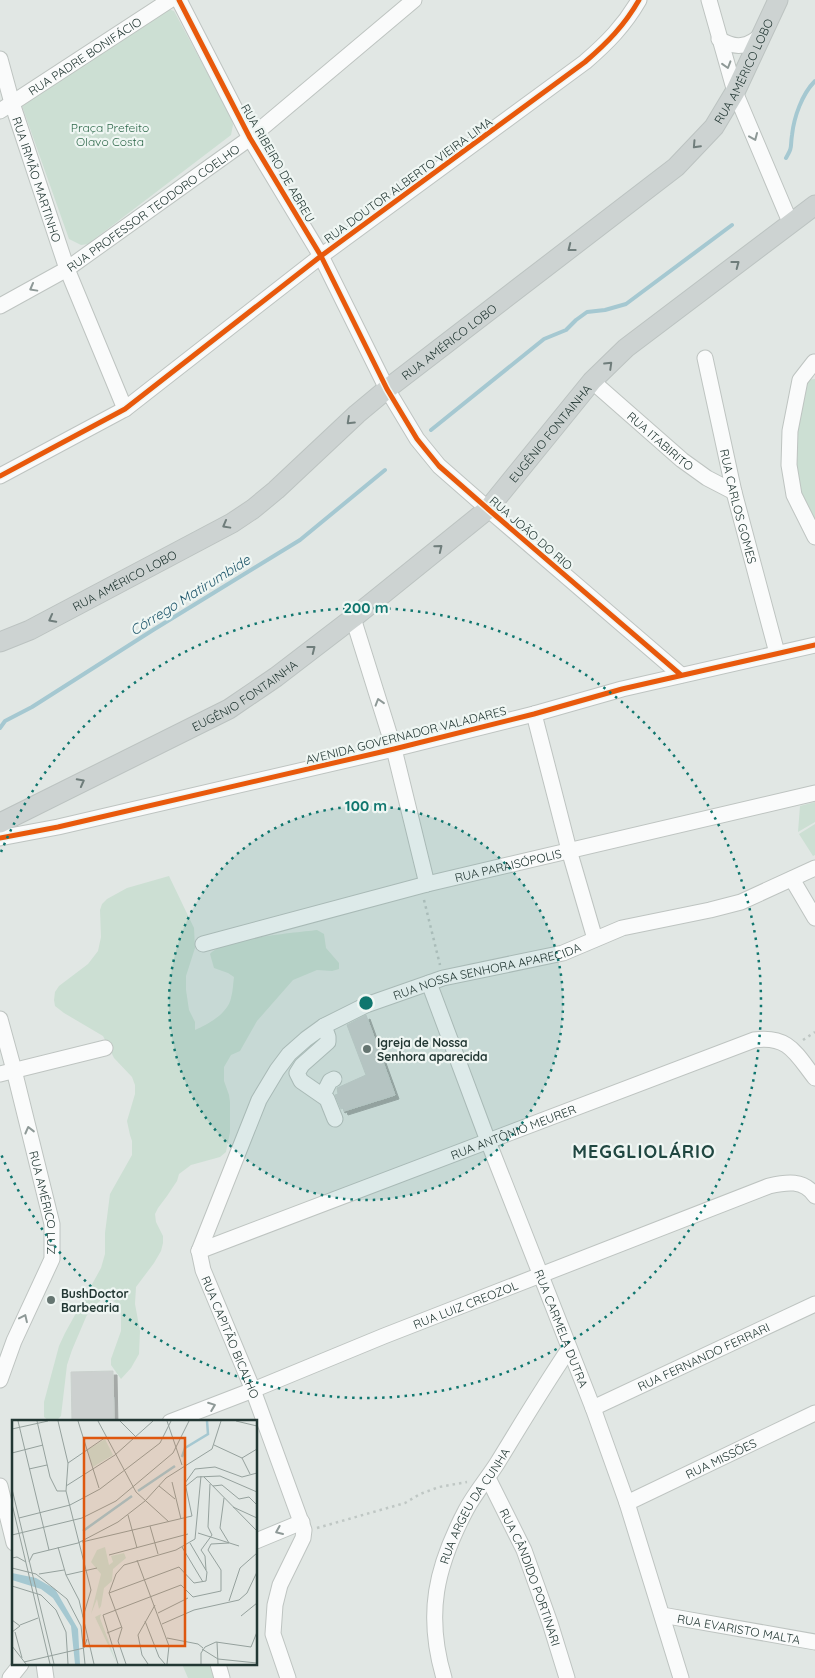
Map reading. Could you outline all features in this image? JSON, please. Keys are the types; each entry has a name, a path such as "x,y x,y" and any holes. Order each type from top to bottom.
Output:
{"main road":[{"name":"RUA AMÉRICO LOBO","path":"0,642 30,630 232,523 253,509 387,389 676,167 714,127 735,92 778,0"},
{"name":"EUGÊNIO FONTAINHA","path":"0,823 229,709 276,677 353,618 488,509 592,381 626,348 790,222 815,205"}],"street":[{"name":"RUA PADRE BONIFÁCIO","path":"6,107 170,0"},
{"name":"RUA RIBEIRO DE ABREU","path":"179,0 250,138 321,256 387,389"},
{"name":"RUA PROFESSOR TEODORO COELHO","path":"0,306 67,269 250,138 414,0"},
{"name":"RUA DOUTOR ALBERTO VIEIRA LIMA","path":"0,476 125,409 321,256 585,62 611,39 630,17 639,0"},
{"path":"708,0 735,92 790,222"},
{"path":"719,39 727,44 736,46 746,45 755,41 762,34"},
{"name":"RUA IRMÃO MARTINHO","path":"0,59 6,107 67,269 125,409"},
{"name":"RUA CARLOS GOMES","path":"705,358 734,492 777,653"},
{"path":"815,361 800,380 790,431 789,464 794,495 815,537"},
{"name":"RUA ITABIRITO","path":"592,381 682,460 707,478 734,492"},
{"name":"RUA JOÃO DO RIO","path":"387,389 416,439 439,466 681,675"},
{"path":"353,618 394,749 423,885"},
{"name":"AVENIDA GOVERNADOR VALADARES","path":"0,838 58,827 394,749 534,714 622,689 815,645"},
{"path":"534,714 569,850 595,939"},
{"name":"RUA PARAISÓPOLIS","path":"203,944 423,885 815,792"},
{"name":"RUA NOSSA SENHORA APARECIDA","path":"199,1251 259,1100 289,1054 324,1026 366,1005 436,980 563,953 622,928 741,902 815,868"},
{"path":"792,879 815,918"},
{"name":"RUA CARMELA DUTRA","path":"436,980 488,1141 541,1274 627,1503 681,1678"},
{"name":"RUA AMÉRICO LUZ","path":"0,1018 7,1072 52,1224 52,1259 14,1341 0,1380"},
{"path":"324,1026 329,1039 327,1044 302,1065 298,1073 300,1081 327,1099 335,1119"},
{"name":"RUA ANTÔNIO MEURER","path":"199,1251 754,1040 768,1038 791,1047 815,1078"},
{"path":"7,1072 106,1048"},
{"path":"323,1095 330,1081 334,1079"},
{"name":"RUA LUIZ CREOZOL","path":"175,1420 541,1274 769,1186 784,1183 800,1184 810,1188 815,1196"},
{"name":"RUA CAPITÃO BICALHO","path":"199,1251 203,1270 253,1390 303,1526"},
{"name":"RUA FERNANDO FERRARI","path":"592,1408 815,1304"},
{"path":"0,1349 14,1341"},
{"name":"RUA ARGEU DA CUNHA","path":"444,1678 439,1662 434,1620 437,1586 449,1546 467,1508 487,1480 569,1349"},
{"name":"RUA MISSÕES","path":"627,1503 815,1413"},
{"name":"RUA CÂNDIDO PORTINARI","path":"487,1480 524,1550 567,1678"},
{"path":"0,1486 12,1535"},
{"path":"258,1540 303,1526 303,1538 280,1584 275,1605 273,1634 288,1678"},
{"name":"RUA EVARISTO MALTA","path":"662,1615 815,1642"},
{"path":"10,1678 19,1666"}],"path":[{"path":"423,885 436,980"},
{"path":"303,1526 320,1528 405,1503 420,1494 439,1487 487,1480"}],"green space":[{"name":"Praça Prefeito Olavo Costa","path":"168,9 174,11 232,119 231,135 88,244 81,245 69,239 22,106"},
{"path":"815,379 815,533 791,465 803,380"},
{"path":"815,802 815,822 798,832 800,806"},
{"path":"815,824 815,855 813,856 799,834"},
{"path":"169,876 194,928 195,948 186,976 186,990 189,1010 195,1022 195,1030 222,1013 231,998 234,977 214,968 210,954 218,948 260,937 317,930 324,934 326,948 339,963 339,969 332,971 317,970 293,980 257,1021 240,1051 231,1055 224,1067 224,1081 230,1102 230,1132 226,1152 220,1157 191,1165 179,1174 177,1181 155,1214 156,1222 163,1236 163,1243 154,1263 136,1287 135,1304 140,1331 139,1354 131,1368 121,1379 111,1365 111,1359 121,1331 121,1309 111,1298 105,1297 92,1307 72,1350 67,1365 61,1416 57,1420 48,1420 44,1417 44,1402 59,1346 101,1268 105,1254 105,1233 110,1194 132,1155 132,1141 127,1121 135,1094 135,1085 132,1077 114,1058 103,1036 55,1006 55,992 59,986 88,964 98,951 101,937 100,910 102,904 107,899 127,888"},
{"path":"183,1666 210,1666 214,1678 188,1678"}],"building":[{"name":"Igreja de Nossa Senhora aparecida","path":"366,1015 395,1095 344,1111 343,1108 341,1109 335,1095 338,1094 337,1088 366,1075 347,1025"},
{"path":"113,1371 114,1420 72,1420 71,1372"}],"waterway":[{"name":"Córrego Matirumbide","path":"786,158 790,149 799,106 806,92 815,81"},
{"name":"Córrego Matirumbide","path":"431,430 544,339 566,330 587,312 605,310 626,304 732,225"},
{"name":"Córrego Matirumbide","path":"0,728 5,721 32,707 300,540 385,470"}],"cycle path":[{"path":"179,0 250,138 321,256 387,389 417,439 439,466 681,675"},
{"path":"0,476 125,409 321,256 585,62 615,34 639,0"},
{"path":"0,838 58,827 394,749 534,714 622,689 815,645"}],"place":[{"name":"Igreja de Nossa Senhora aparecida","path":"367,1049"},
{"name":"BushDoctor Barbearia","path":"51,1300"}],"district":[{"name":"MEGGLIOLÁRIO","path":"644,1151"}]}
